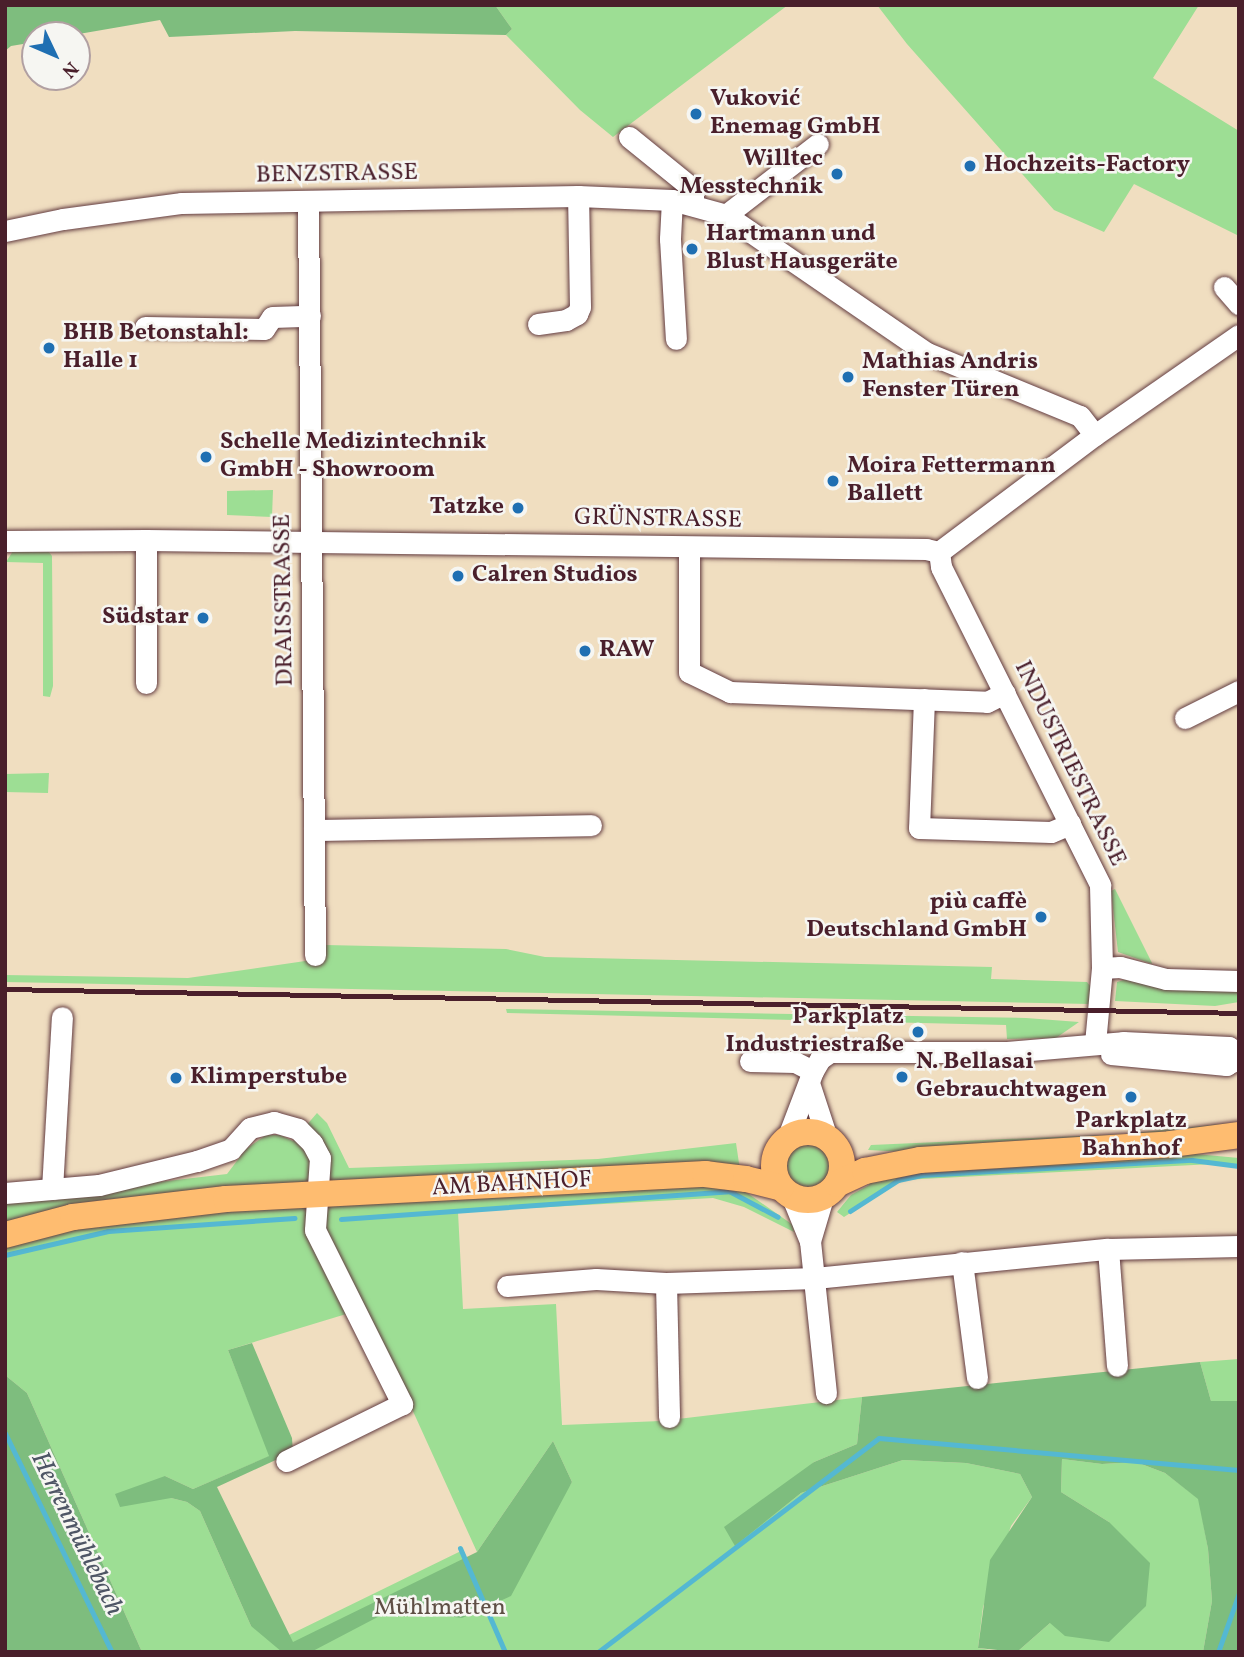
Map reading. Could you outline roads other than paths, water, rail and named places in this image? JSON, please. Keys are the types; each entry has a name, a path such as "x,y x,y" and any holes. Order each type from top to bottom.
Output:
{"main road":[{"name":"AM BAHNHOF","path":"705,1174 783,1145 805,1132 864,1154 920,1160"},
{"name":"AM BAHNHOF","path":"5,1235 73,1217 226,1199 705,1174 746,1179 811,1200 865,1171 920,1160 1171,1144 1239,1135"},
{"path":"830,1141 842,1162 830,1190"},
{"name":"AM BAHNHOF","path":"1171,1144 1239,1151"},
{"path":"783,1145 774,1166 787,1192"}],"street":[{"path":"629,137 693,190 682,202 670,239 676,339"},
{"path":"726,215 818,144"},
{"path":"538,324 566,320 577,314 580,307 578,196"},
{"name":"BENZSTRASSE","path":"5,231 62,219 182,203 578,196 682,202 726,215 927,353 1080,416 1095,435"},
{"name":"DRAISSTRASSE","path":"308,202 309,542 315,955"},
{"path":"1224,287 1239,304"},
{"path":"145,327 264,329 272,317 310,316"},
{"path":"939,552 1095,435 1239,335"},
{"path":"145,540 146,683"},
{"name":"GRÜNSTRASSE","path":"5,541 145,540 926,549 939,552"},
{"path":"689,547 689,672 730,692 987,702 1005,693"},
{"name":"INDUSTRIESTRASSE","path":"939,552 941,567 1100,885 1102,968 1095,1044"},
{"path":"1185,718 1239,691"},
{"path":"924,699 919,828 1051,832 1070,824"},
{"path":"314,830 591,825"},
{"path":"1102,968 1120,967 1167,979 1239,981"},
{"path":"52,1189 62,1017"},
{"path":"783,1145 820,1059 830,1052 1007,1052 1095,1044 1229,1047 1239,1056"},
{"path":"750,1061 795,1062 811,1077 830,1141"},
{"path":"5,1193 99,1185 197,1161 231,1149 250,1128 274,1122 298,1129 312,1143 320,1158 315,1230 351,1297 401,1404 286,1461"},
{"path":"810,1241 830,1190"},
{"path":"787,1192 810,1241 826,1393"},
{"path":"507,1286 596,1279 666,1283 814,1278 1108,1249 1239,1246"},
{"path":"1108,1249 1117,1366"},
{"path":"962,1262 977,1378"},
{"path":"666,1283 669,1417"}],"waterway":[{"path":"850,1211 898,1180 921,1175 1192,1160 1239,1166"},
{"path":"341,1219 729,1191 778,1217"},
{"path":"5,1255 108,1231 295,1218"},
{"name":"Herrenmühlebach","path":"5,1433 112,1652"},
{"path":"598,1652 879,1438 1239,1470"},
{"path":"460,1548 505,1652"},
{"path":"1218,1652 1239,1593"}],"railway":[{"path":"5,989 1239,1013"}],"place":[{"name":"Vuković Enemag GmbH","path":"696,114"},
{"name":"Hochzeits-Factory","path":"970,166"},
{"name":"Willtec Messtechnik","path":"837,174"},
{"name":"Hartmann und Blust Hausgeräte","path":"692,249"},
{"name":"BHB Betonstahl: Halle 1","path":"49,348"},
{"name":"Mathias Andris Fenster Türen","path":"848,377"},
{"name":"Schelle Medizintechnik GmbH - Showroom","path":"206,457"},
{"name":"Moira Fettermann Ballett","path":"833,481"},
{"name":"Tatzke","path":"518,508"},
{"name":"Calren Studios","path":"458,576"},
{"name":"Südstar","path":"203,618"},
{"name":"RAW","path":"585,651"},
{"name":"più caffè Deutschland GmbH","path":"1041,917"},
{"name":"Parkplatz Industriestraße","path":"918,1032"},
{"name":"N. Bellasai Gebrauchtwagen","path":"902,1077"},
{"name":"Klimperstube","path":"176,1078"},
{"name":"Parkplatz Bahnhof","path":"1131,1097"}],"park label":[{"name":"Mühlmatten","path":"440,1609"}]}
